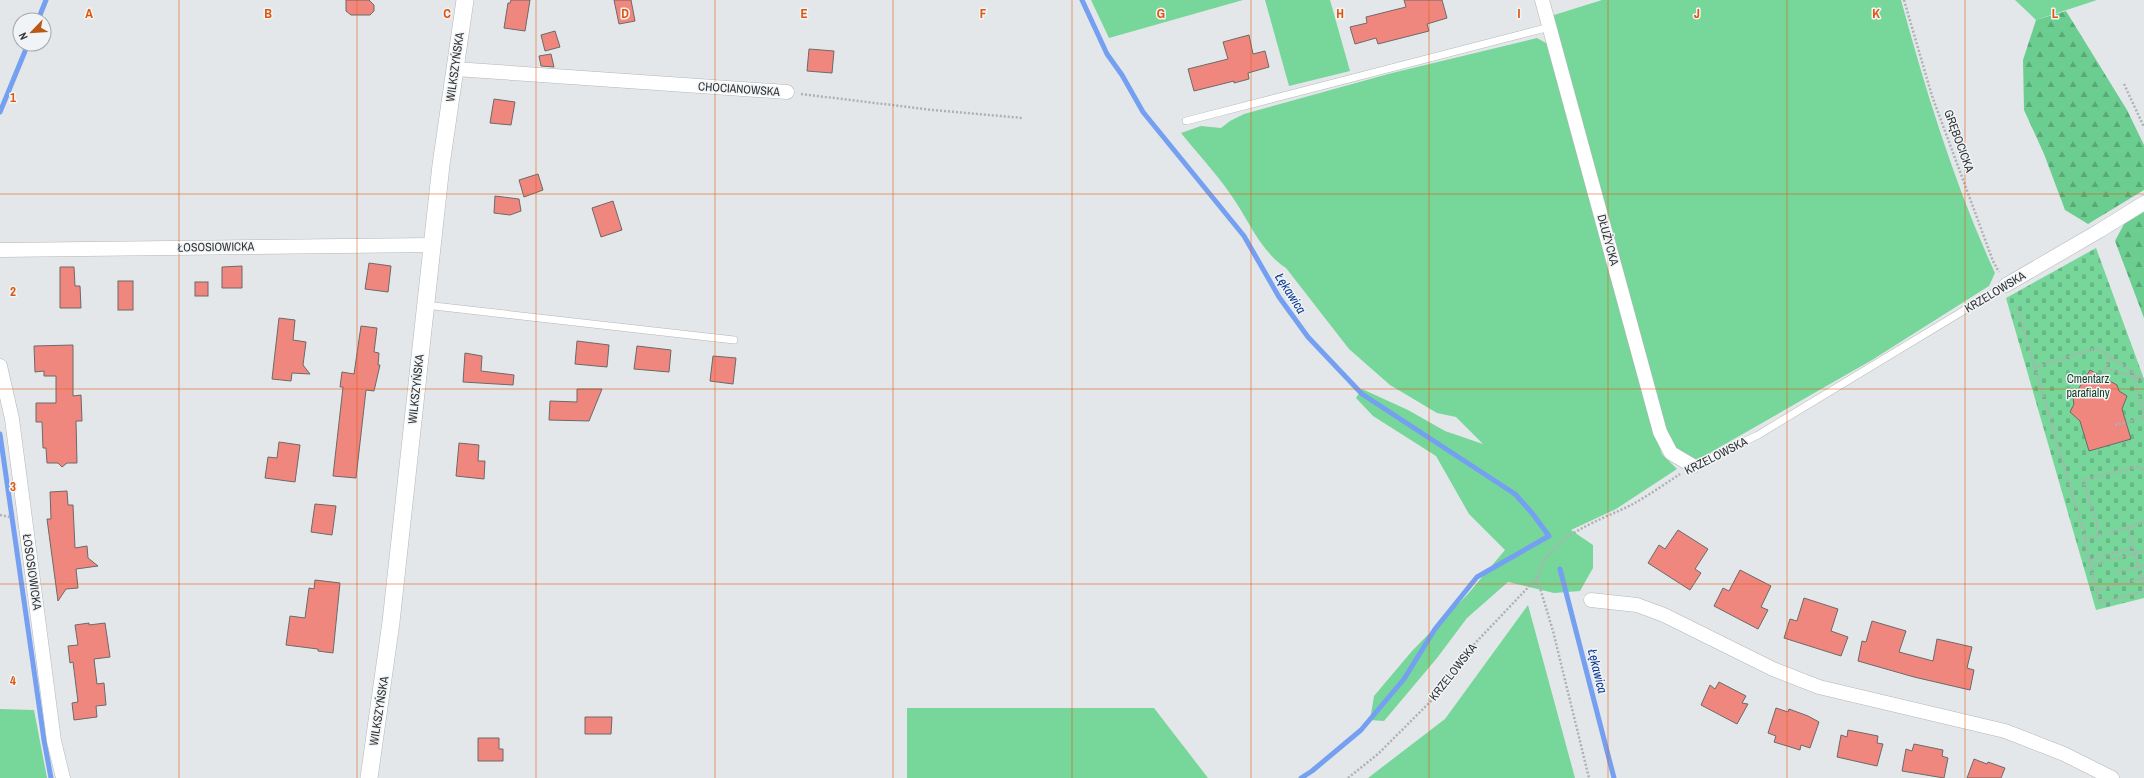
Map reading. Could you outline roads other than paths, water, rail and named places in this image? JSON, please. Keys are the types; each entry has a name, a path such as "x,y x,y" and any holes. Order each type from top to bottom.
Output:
{"street":[{"name":"WILKSZYŃSKA","path":"369,778 392,622 432,245 464,0"},
{"name":"DŁUŻYCKA","path":"1542,0 1660,432 1671,453 1693,466"},
{"name":"CHOCIANOWSKA","path":"454,69 787,92"},
{"name":"KRZELOWSKA","path":"2006,285 2144,203"},
{"name":"ŁOSOSIOWICKA","path":"0,250 432,245"},
{"name":"ŁOSOSIOWICKA","path":"0,366 12,419 54,741 63,778"},
{"path":"1591,600 1637,605 1664,615 1773,669 1819,687 2005,731 2064,754 2112,778"}],"lane":[{"path":"1186,121 1550,27"},
{"name":"KRZELOWSKA","path":"1693,466 1758,435 2006,285"},
{"path":"425,306 734,340"}],"waterway":[{"path":"41,12 46,0"},
{"name":"Łękawica","path":"1082,0 1107,54 1122,75 1143,112 1244,236 1279,297 1308,337 1362,394 1515,494 1532,513 1549,536 1477,577 1435,629 1404,679 1361,730 1312,771 1301,778"},
{"path":"0,112 25,52"},
{"path":"0,434 44,740 51,778"},
{"name":"Łękawica","path":"1560,569 1614,778"}],"park label":[{"name":"Cmentarz parafialny","path":"2088,386"}]}
